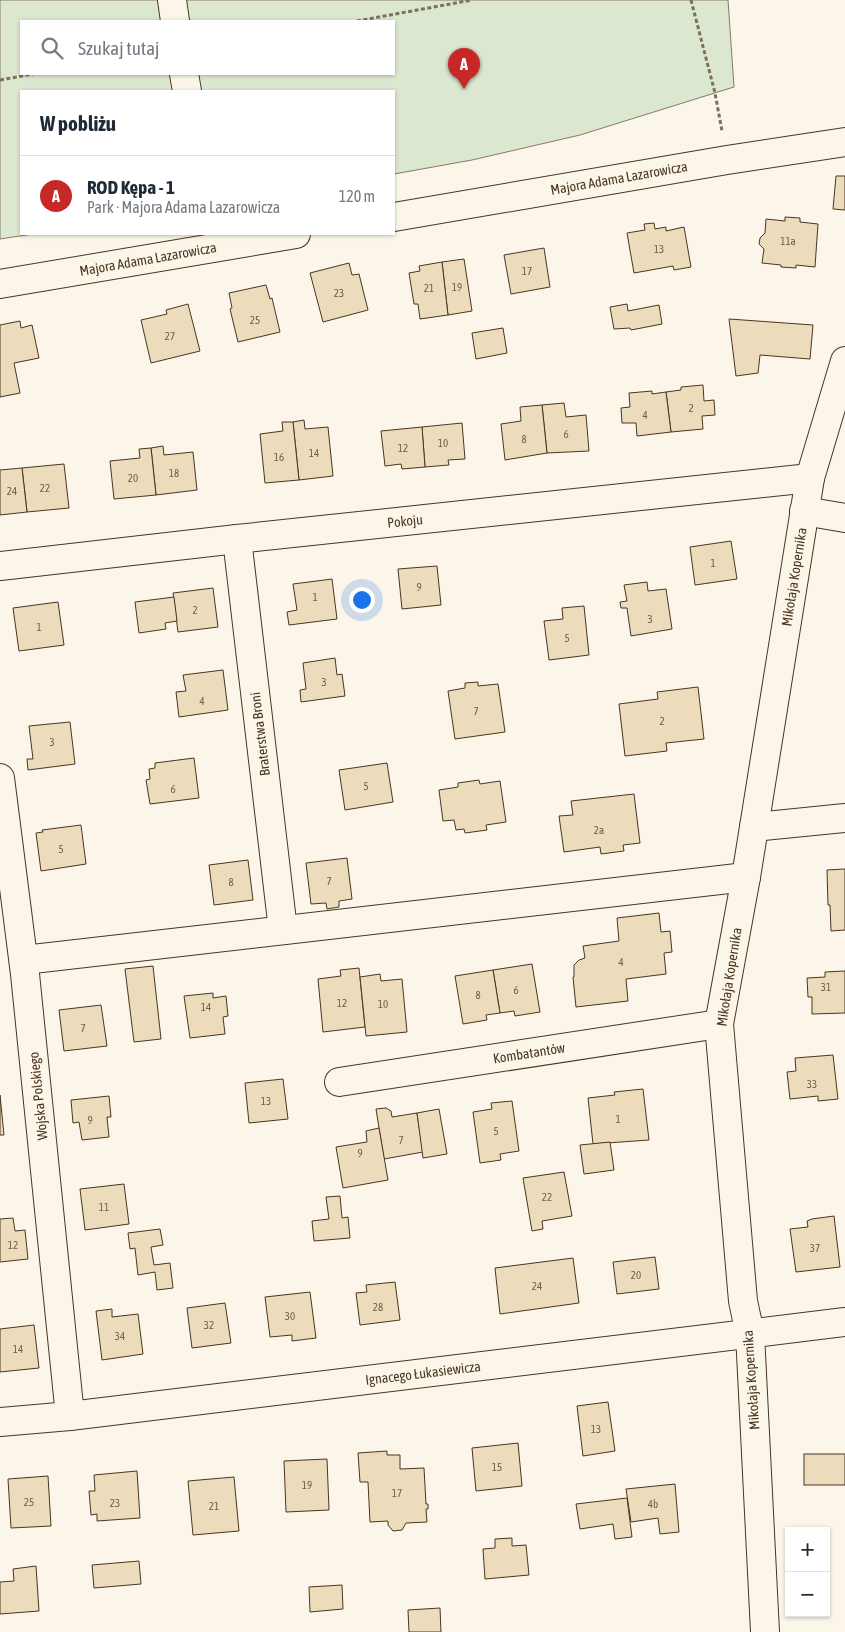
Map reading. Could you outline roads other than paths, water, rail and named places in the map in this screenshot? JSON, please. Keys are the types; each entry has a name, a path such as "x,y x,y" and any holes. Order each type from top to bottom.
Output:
{"street":[{"path":"172,0 175,20"},
{"path":"184,75 187,90"},
{"name":"Majora Adama Lazarowicza","path":"395,217 727,160 845,142"},
{"name":"Majora Adama Lazarowicza","path":"0,284 214,241 284,235"},
{"name":"Mikołaja Kopernika","path":"766,1632 750,1334 743,1301 719,1024 746,876 810,478 843,372"},
{"name":"Pokoju","path":"0,566 810,478"},
{"path":"804,511 845,518"},
{"name":"Braterstwa Broni","path":"237,539 283,930"},
{"name":"Wojska Polskiego","path":"0,778 24,960 70,1416"},
{"path":"754,827 845,818"},
{"path":"24,960 746,876"},
{"name":"Kombatantów","path":"339,1082 719,1024"},
{"name":"Ignacego Łukasiewicza","path":"0,1422 70,1416 845,1322"}],"place":[{"name":"ROD Kępa - 1","path":"464,89"}]}
